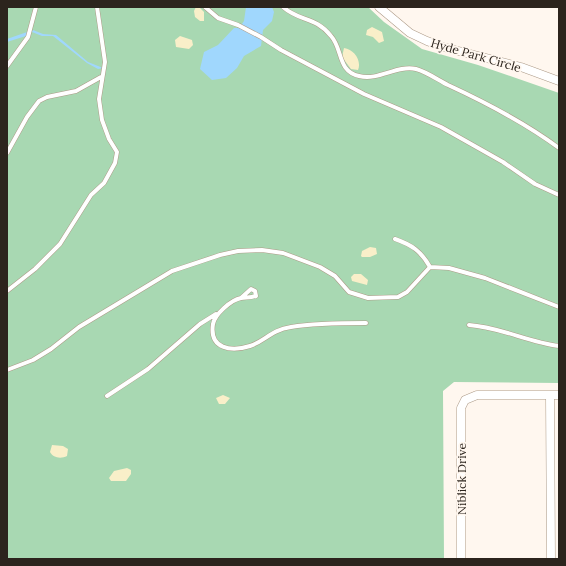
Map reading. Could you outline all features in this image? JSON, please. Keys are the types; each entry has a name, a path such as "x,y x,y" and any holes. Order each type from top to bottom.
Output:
{"street":[{"name":"Hyde Park Circle","path":"379,7 410,34 427,41 443,47 521,67 559,81"},
{"name":"Niblick Drive","path":"461,559 461,408 465,400 477,395 555,395"},
{"path":"551,559 555,395"}],"lane":[{"path":"7,66 31,32 36,7"},
{"path":"7,291 35,269 60,244 91,195 104,183 115,163 117,152 109,140 102,120 99,99 105,57 97,7"},
{"path":"205,7 218,18 238,25 281,50 364,94 441,127 503,162 535,184 559,195"},
{"path":"283,7 295,16 321,25 333,37 340,59 350,72 359,76 371,77 408,68 416,70 488,104 559,148"},
{"path":"7,153 27,117 39,101 47,96 76,91 101,77"},
{"path":"395,239 412,245 419,250 430,266 450,268 485,278 559,307"},
{"path":"7,370 33,360 52,349 79,326 111,309 166,274 220,255 238,251 256,250 283,253 320,267 335,276 350,292 368,298 398,297 407,292 430,266"},
{"path":"107,396 148,369 200,324 241,298"},
{"path":"218,313 214,319 213,328 214,338 218,345 227,348 240,349 252,345 276,330 290,327 366,323"},
{"path":"469,325 492,328 532,341 559,346"}],"green space":[{"path":"7,7 368,7 384,22 422,49 478,65 559,93 559,383 454,382 443,391 444,559 7,559"}],"sand":[{"path":"196,7 200,8 204,12 204,21 200,21 195,17 194,11"},
{"path":"372,27 382,32 384,41 379,43 373,37 366,35 367,30"},
{"path":"180,36 192,40 193,45 189,49 176,47 175,40"},
{"path":"344,48 354,53 358,59 358,70 351,69 342,57"},
{"path":"370,247 376,248 377,254 370,257 362,257 362,251"},
{"path":"354,274 361,274 368,280 367,285 352,281 351,277"},
{"path":"223,395 230,398 225,404 219,404 216,398"},
{"path":"52,445 63,446 68,449 67,456 60,458 53,456 50,452"},
{"path":"127,468 131,470 131,474 126,481 111,481 109,478 114,471"}],"water":[{"path":"246,7 272,7 274,12 272,21 263,30 261,46 244,56 237,68 226,78 212,80 200,69 204,52 218,45 234,28 239,28 244,21"},
{"path":"33,30 43,34 56,35 88,62 103,68 98,69 87,63 53,36 42,36 32,32"},
{"path":"30,31 29,35 7,42 7,39"}]}
